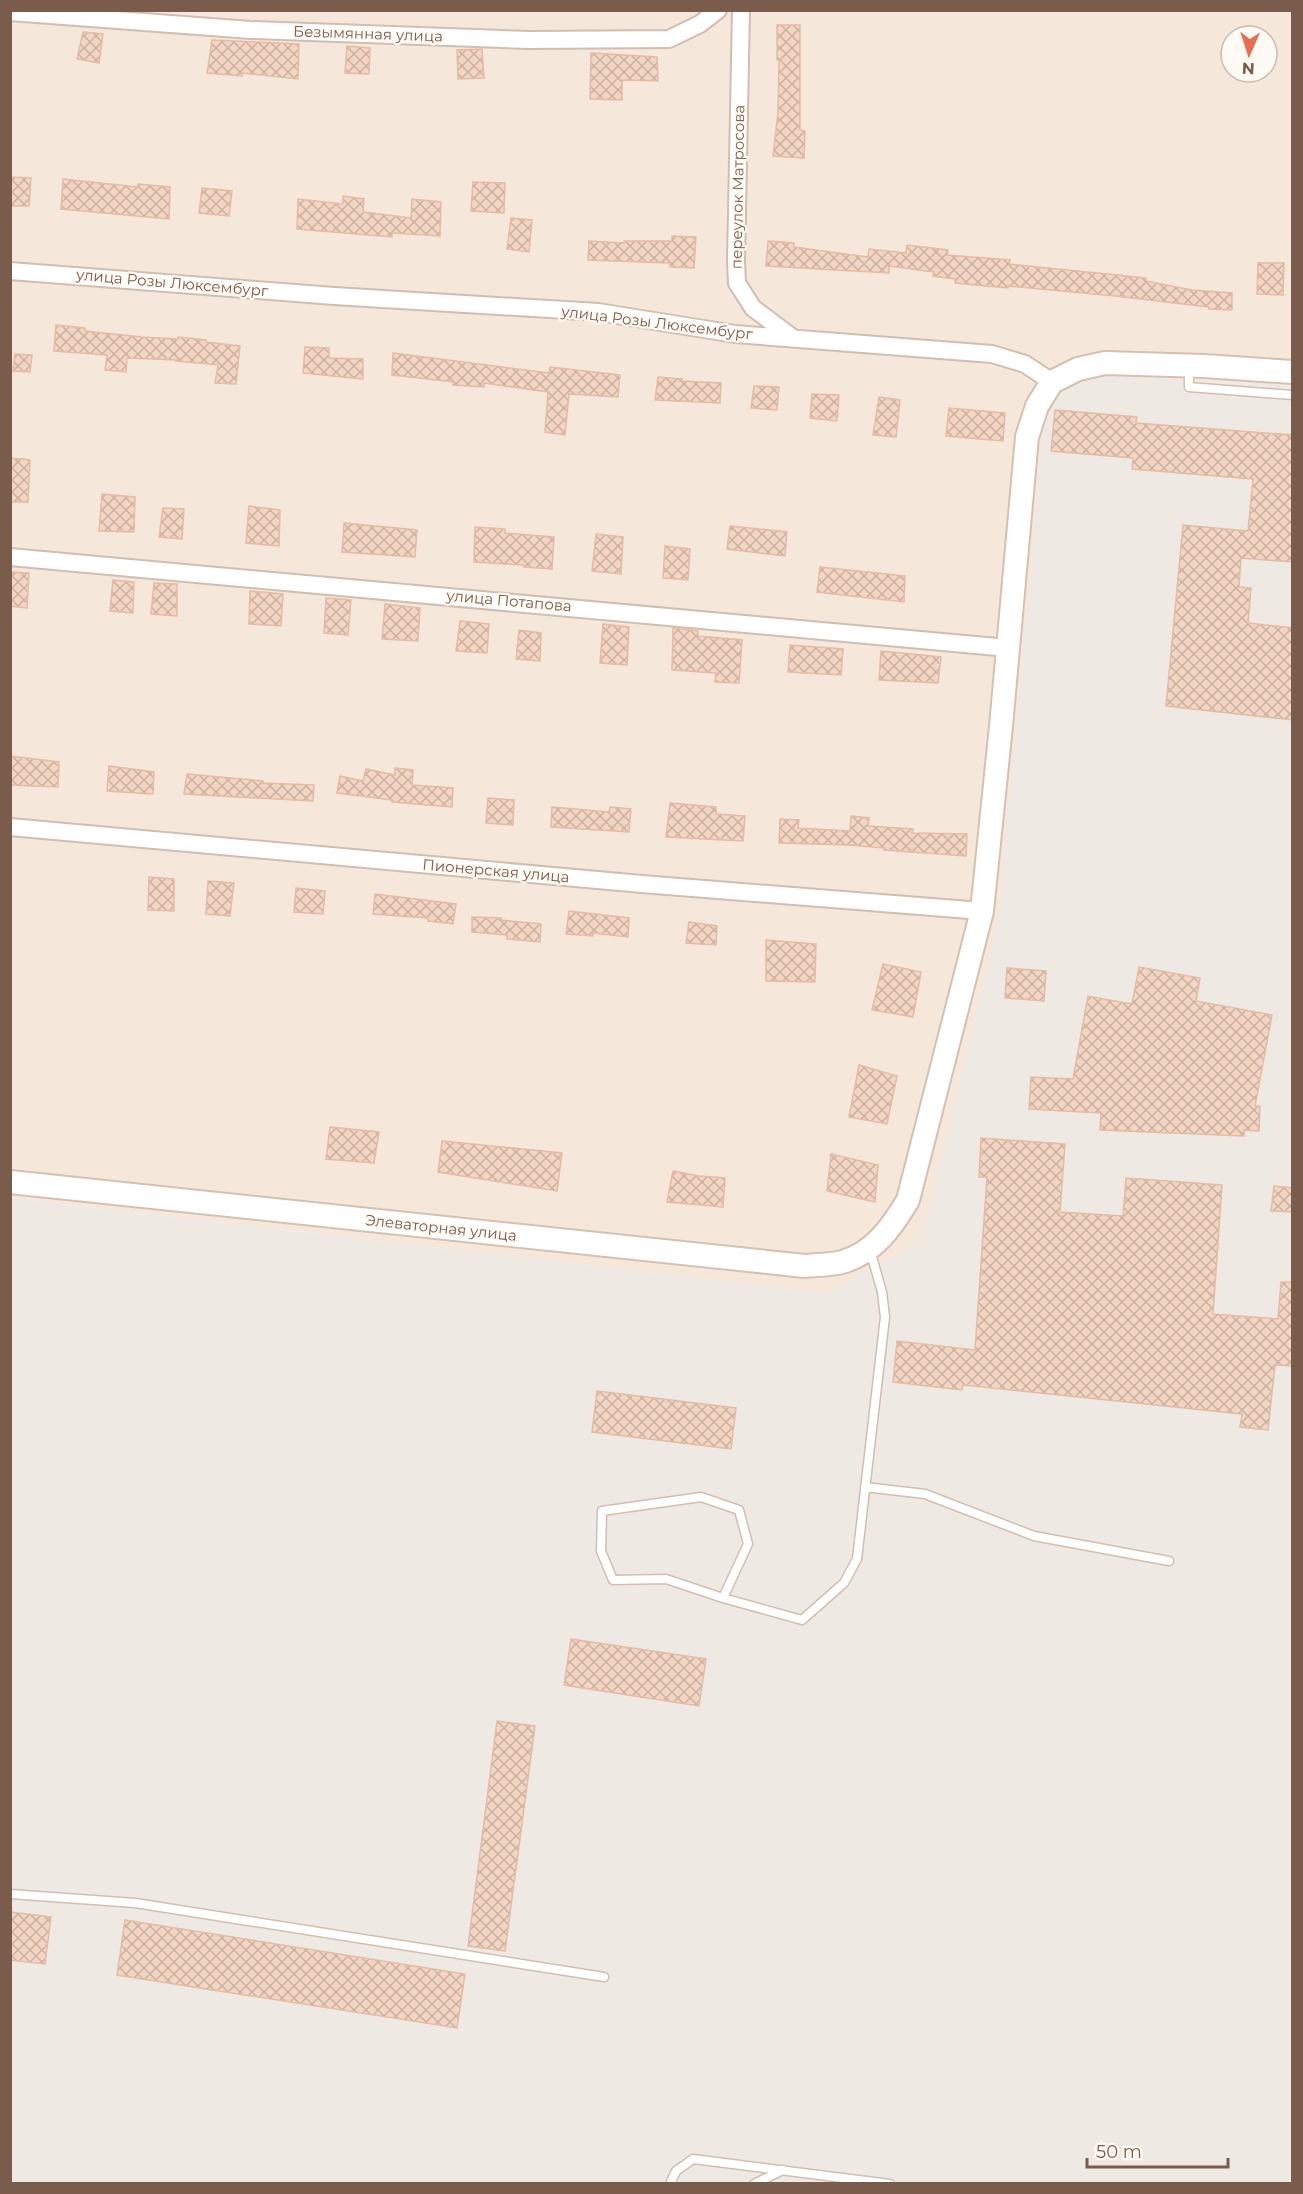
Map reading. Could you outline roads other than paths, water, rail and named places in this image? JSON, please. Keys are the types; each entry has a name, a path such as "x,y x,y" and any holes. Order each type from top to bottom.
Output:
{"main road":[{"path":"870,1250 894,1225 908,1200 982,911 1026,437 1037,406 1052,382 1078,369 1105,363 1293,372"},
{"name":"Элеваторная улица","path":"10,1182 805,1266 841,1262 870,1250"}],"street":[{"name":"Безымянная улица","path":"10,12 251,30 529,40 669,39 700,24 718,10"},
{"name":"переулок Матросова","path":"741,10 737,283 753,308 794,339"},
{"name":"улица Розы Люксембург","path":"10,271 334,296 598,312 735,334 992,354 1025,364 1052,382"},
{"name":"улица Потапова","path":"10,556 1008,648"},
{"name":"Пионерская улица","path":"10,827 642,884 982,911"}],"lane":[{"path":"1189,366 1189,387 1293,395"},
{"path":"723,1598 748,1544 740,1510 701,1497 602,1511 601,1551 613,1580 666,1579 723,1598 802,1620 844,1583 857,1559 885,1317 882,1292 870,1250"},
{"path":"865,1487 925,1494 1034,1536 1169,1561"},
{"path":"10,1894 135,1903 604,1977"},
{"path":"670,2184 676,2171 693,2159 890,2184"},
{"path":"754,2184 783,2170"}]}
